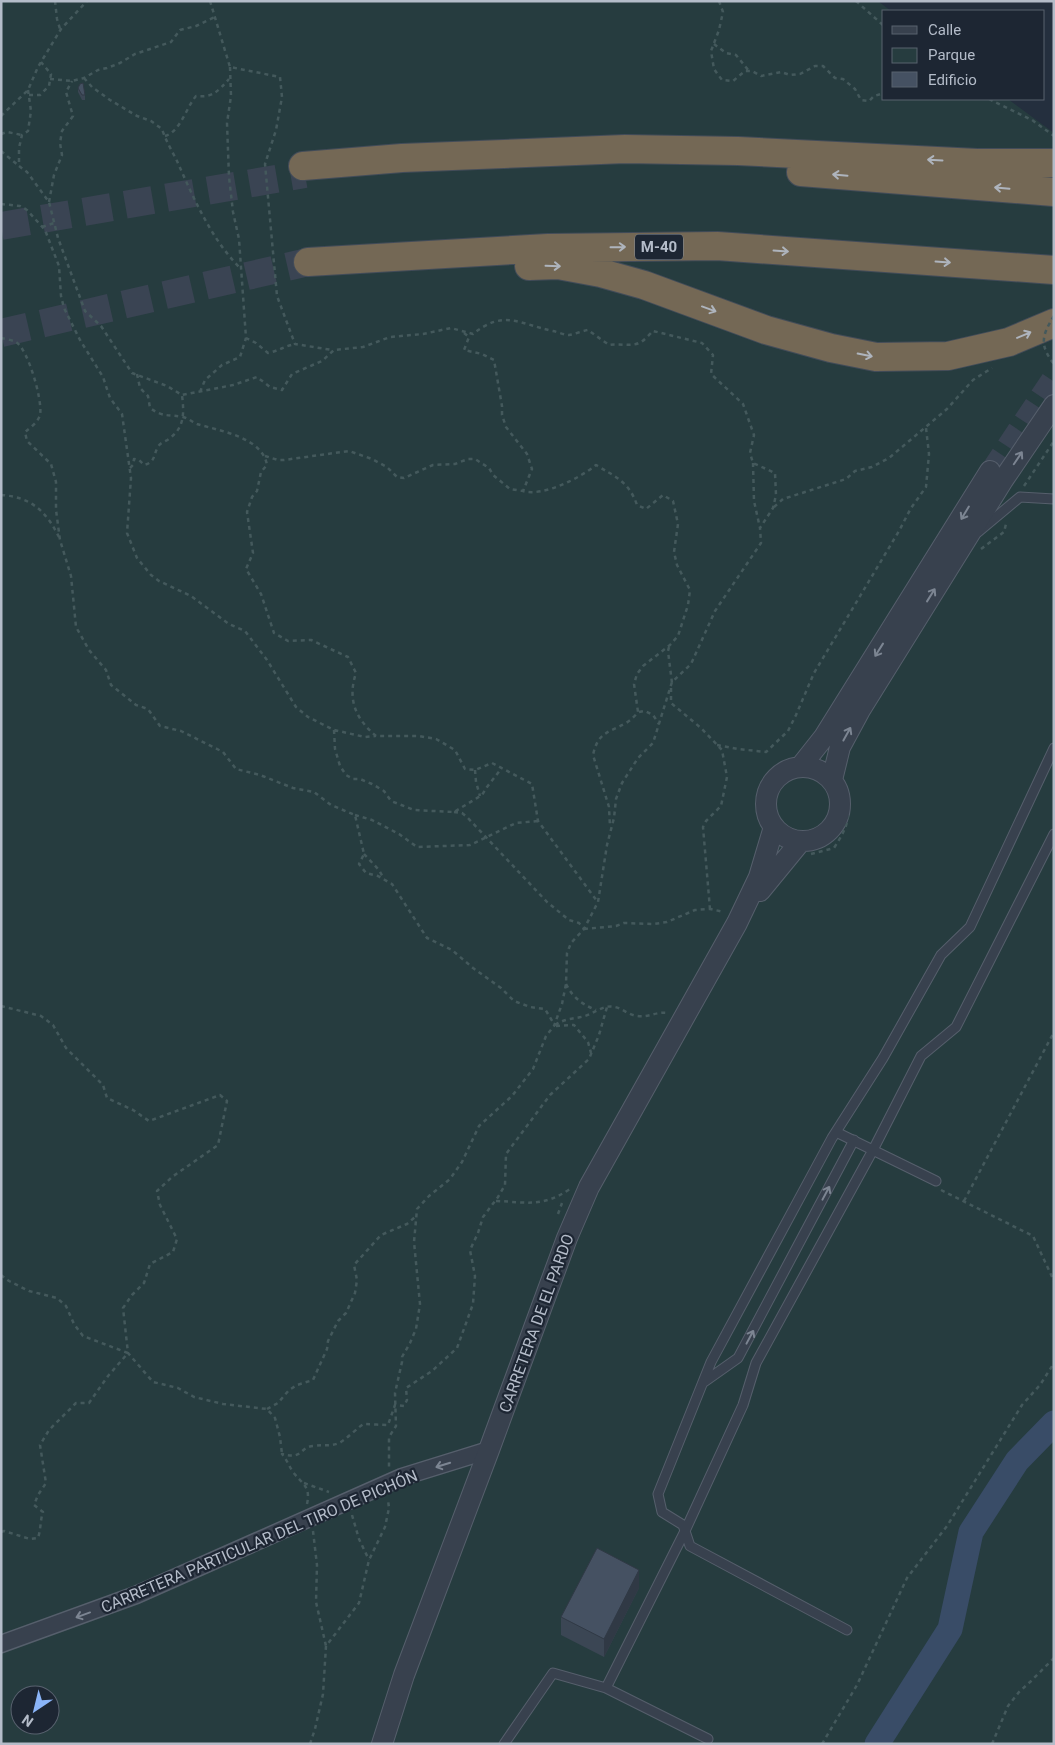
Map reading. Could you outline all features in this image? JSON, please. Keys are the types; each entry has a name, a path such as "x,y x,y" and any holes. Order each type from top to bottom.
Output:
{"highway":[{"path":"1052,192 714,165 546,165 304,170 402,158 625,149 748,151 977,163 1054,163"},
{"name":"M-40","path":"308,262 548,248 717,246 1054,270"},
{"path":"348,259 466,267 558,265 644,286 766,330 831,348 876,357 948,356 1009,342 1054,323"}],"street":[{"path":"839,784 818,770 801,766 788,770 777,777 769,788 766,802 768,815 774,827 786,837 805,848 815,839 828,832 837,821 841,807 839,793 840,747 860,710 970,548 1003,480 1054,405"},
{"path":"801,766 824,738 990,471"},
{"name":"CARRETERA DE EL PARDO","path":"382,1744 404,1675 567,1238 589,1187 737,923 759,876 774,827"},
{"name":"CARRETERA DE EL PARDO","path":"737,923 768,881 805,848"},
{"name":"CARRETERA PARTICULAR DEL TIRO DE PICHÓN","path":"1,1644 136,1595 402,1477 489,1450"}],"lane":[{"path":"970,548 1013,501 1020,497 1054,499"},
{"path":"847,1630 690,1546 683,1525 662,1512 658,1494 711,1362 836,1132 883,1058 940,956 970,927 1054,748"},
{"path":"606,1688 685,1531 743,1405 756,1363 873,1150 921,1056 956,1027 1054,834"},
{"path":"836,1132 938,1185"},
{"path":"704,1382 738,1358 854,1140"},
{"path":"738,1358 756,1363"},
{"path":"504,1744 553,1673 606,1688 708,1739"}],"path":[{"path":"55,1 57,19 61,29"},
{"path":"1,116 28,90 41,62 61,29 87,1"},
{"path":"200,392 205,380 222,365 240,357 246,338 238,239 229,177 227,123 231,96 230,67 210,1"},
{"path":"720,1 723,12 711,51 714,68 722,80 733,81 745,71 752,71 761,76 781,72 790,75 800,74 815,66 823,66 835,78 843,79 855,89 860,100 869,101 874,96 882,94"},
{"path":"856,1 882,24"},
{"path":"50,79 72,81 84,78 135,54 171,42 180,30 196,26 215,17"},
{"path":"714,44 726,52 736,55 748,71"},
{"path":"29,95 40,95 48,86 51,74 41,62"},
{"path":"230,67 280,77 282,97 276,130 265,164 277,296 295,344"},
{"path":"84,78 92,87 110,100 137,116 152,121 162,130 200,211 220,244 241,268"},
{"path":"165,136 171,135 196,96 207,97 230,79"},
{"path":"49,202 54,175 62,156 60,143 62,132 72,116 66,92 72,81"},
{"path":"19,166 19,148 22,135 28,131 31,111 28,90"},
{"path":"991,100 1032,120 1054,136"},
{"path":"1,134 7,132 22,135"},
{"path":"1,150 27,172 49,202 77,294 85,311 101,326 132,373 167,386 182,395 257,377 270,387 282,390 292,374 322,361 334,350"},
{"path":"1,204 20,206 27,210 42,227 59,266 61,296 64,308 80,340 103,377 110,398 122,414 131,478 127,533 137,558 151,575 159,581 191,596 230,624 245,631 268,660 296,707 308,717 334,730 365,737 419,736 436,739 455,750 465,769 475,770 492,763 532,784 538,821 598,902"},
{"path":"42,227 54,223"},
{"path":"1054,316 1044,330 1043,341 1047,355 1054,364"},
{"path":"246,338 268,352 278,351 285,346 295,344 334,350 363,347 390,337 423,334 451,328 473,334 484,325 502,319 522,322 530,326 568,335 588,330 609,345 640,343 653,331 702,343 712,355 711,374 743,404 754,435 750,453 753,463 754,501 760,528 760,543 715,611 692,664 672,682 653,744 638,758 622,783 616,799 614,818 607,846"},
{"path":"462,332 469,337 464,350 482,354 494,360 502,415 506,427 527,454 532,469 523,491"},
{"path":"1,338 17,342 26,354 40,397 40,416 32,427 25,432 27,441 51,464 56,482 56,510 60,540 71,576 76,628 89,650 106,670 112,685 136,705 148,708 160,726 181,731 223,752 236,769 260,775 293,788 314,792 331,805 372,820 399,834 417,847 470,845 516,823 538,821"},
{"path":"760,528 773,508 783,499 834,484 846,479 855,471 872,467 889,458 957,400 973,380 998,364"},
{"path":"137,374 140,388 148,396 150,408 157,413 169,417 184,417 196,424 252,442 265,456 278,460 349,451 372,459 386,467 397,477 404,478 433,465 455,464 468,459 475,459 489,468 510,489 532,494 549,491 588,472 596,466 625,483 633,492 637,504 646,509 663,495 673,501 678,524 674,552 677,565 690,590 686,613 678,636 670,645 642,666 637,674 634,684 638,712"},
{"path":"130,468 133,465 134,459 139,460 144,465 151,462 161,443 170,439 180,428 184,417 182,395"},
{"path":"717,745 766,752 788,731 814,673 911,508 926,487 929,454 926,428"},
{"path":"970,548 1004,532 1013,501 1054,441"},
{"path":"265,456 267,465 261,472 257,491 252,497 248,512 252,553 246,569 261,594 274,633 288,641 311,640 348,657 356,674 352,685 354,708 365,727 376,736"},
{"path":"753,463 775,473 776,495 773,508"},
{"path":"1,495 16,496 29,501 43,512 60,540"},
{"path":"670,645 668,651 672,682 671,703 701,728 722,750 727,778 721,806 703,826 710,910"},
{"path":"554,1026 562,1004 566,984 567,953 571,943 584,929 598,902 610,826 608,807 595,766 593,755 595,747 604,734 628,722 638,712 645,711 653,715 659,724"},
{"path":"334,730 335,749 340,766 346,774 353,779 360,779 372,784 384,792 391,801 403,807 414,810 462,813 547,902 569,920 579,923 584,929"},
{"path":"454,812 480,796 502,769"},
{"path":"475,770 480,796"},
{"path":"805,848 834,848 844,833 849,814 839,784"},
{"path":"355,815 364,854 379,870 385,880"},
{"path":"364,854 359,864 366,873 378,876 392,884 427,938 452,950 473,968 502,988 514,1001 545,1009 554,1026"},
{"path":"584,929 616,926 624,923 654,924 667,922 695,910 726,912 737,923"},
{"path":"566,984 572,994 582,1004 596,1010"},
{"path":"1,1006 42,1016 53,1025 66,1048 103,1085 107,1098 133,1110 149,1121 220,1095 227,1101 218,1145 172,1177 158,1191 160,1205 176,1238 174,1252 150,1264 144,1283 123,1308 128,1353 108,1376 89,1403 76,1403 49,1430 40,1445 46,1483 38,1494 34,1505 43,1512 38,1538 30,1539 4,1531 1,1532"},
{"path":"310,1744 323,1694 326,1646 359,1603 369,1560 385,1527 389,1508 389,1438 396,1426 395,1393 402,1357 416,1329 420,1304 414,1242 417,1210 428,1196 450,1179 462,1162 478,1126 512,1096 533,1069 546,1036 562,1020 584,1016 596,1010 614,1006 636,1016 667,1012 684,1020"},
{"path":"396,1405 404,1406 407,1400 406,1388 432,1372 457,1348 473,1304 475,1276 470,1250 483,1216 505,1184 506,1154 550,1095 589,1059 599,1036 607,1007"},
{"path":"554,1026 574,1026 588,1042 591,1054"},
{"path":"964,1201 1054,1032"},
{"path":"938,1185 964,1201 1033,1236 1054,1282"},
{"path":"495,1201 531,1203 554,1199 573,1187"},
{"path":"1,1275 9,1282 29,1291 58,1298 66,1306 74,1324 83,1336 128,1353 153,1382 178,1388 194,1397 223,1404 267,1409 278,1403 289,1390 297,1385 313,1380 327,1349 328,1341 355,1293 357,1280 354,1265 381,1235 407,1224 417,1216"},
{"path":"822,1744 857,1685 907,1578 947,1526 1022,1405 1040,1384 1054,1363"},
{"path":"267,1409 276,1418 282,1454"},
{"path":"303,1482 318,1489 340,1495 347,1502 359,1539 369,1560"},
{"path":"992,1744 1008,1706 1019,1692 1054,1658"}],"green space":[{"path":"1,1 878,1 890,10 882,10 882,100 1009,100 1054,133 1054,1744 1,1744"}],"building":[{"path":"83,83 85,95 82,95 78,88"},
{"path":"597,1548 639,1570 604,1639 561,1617"}],"waterway":[{"path":"877,1744 950,1629 971,1532 1017,1461 1054,1423"}],"tunnel":[{"path":"1,226 305,174"},
{"path":"1,333 308,262"},
{"path":"990,471 1054,375"}]}
